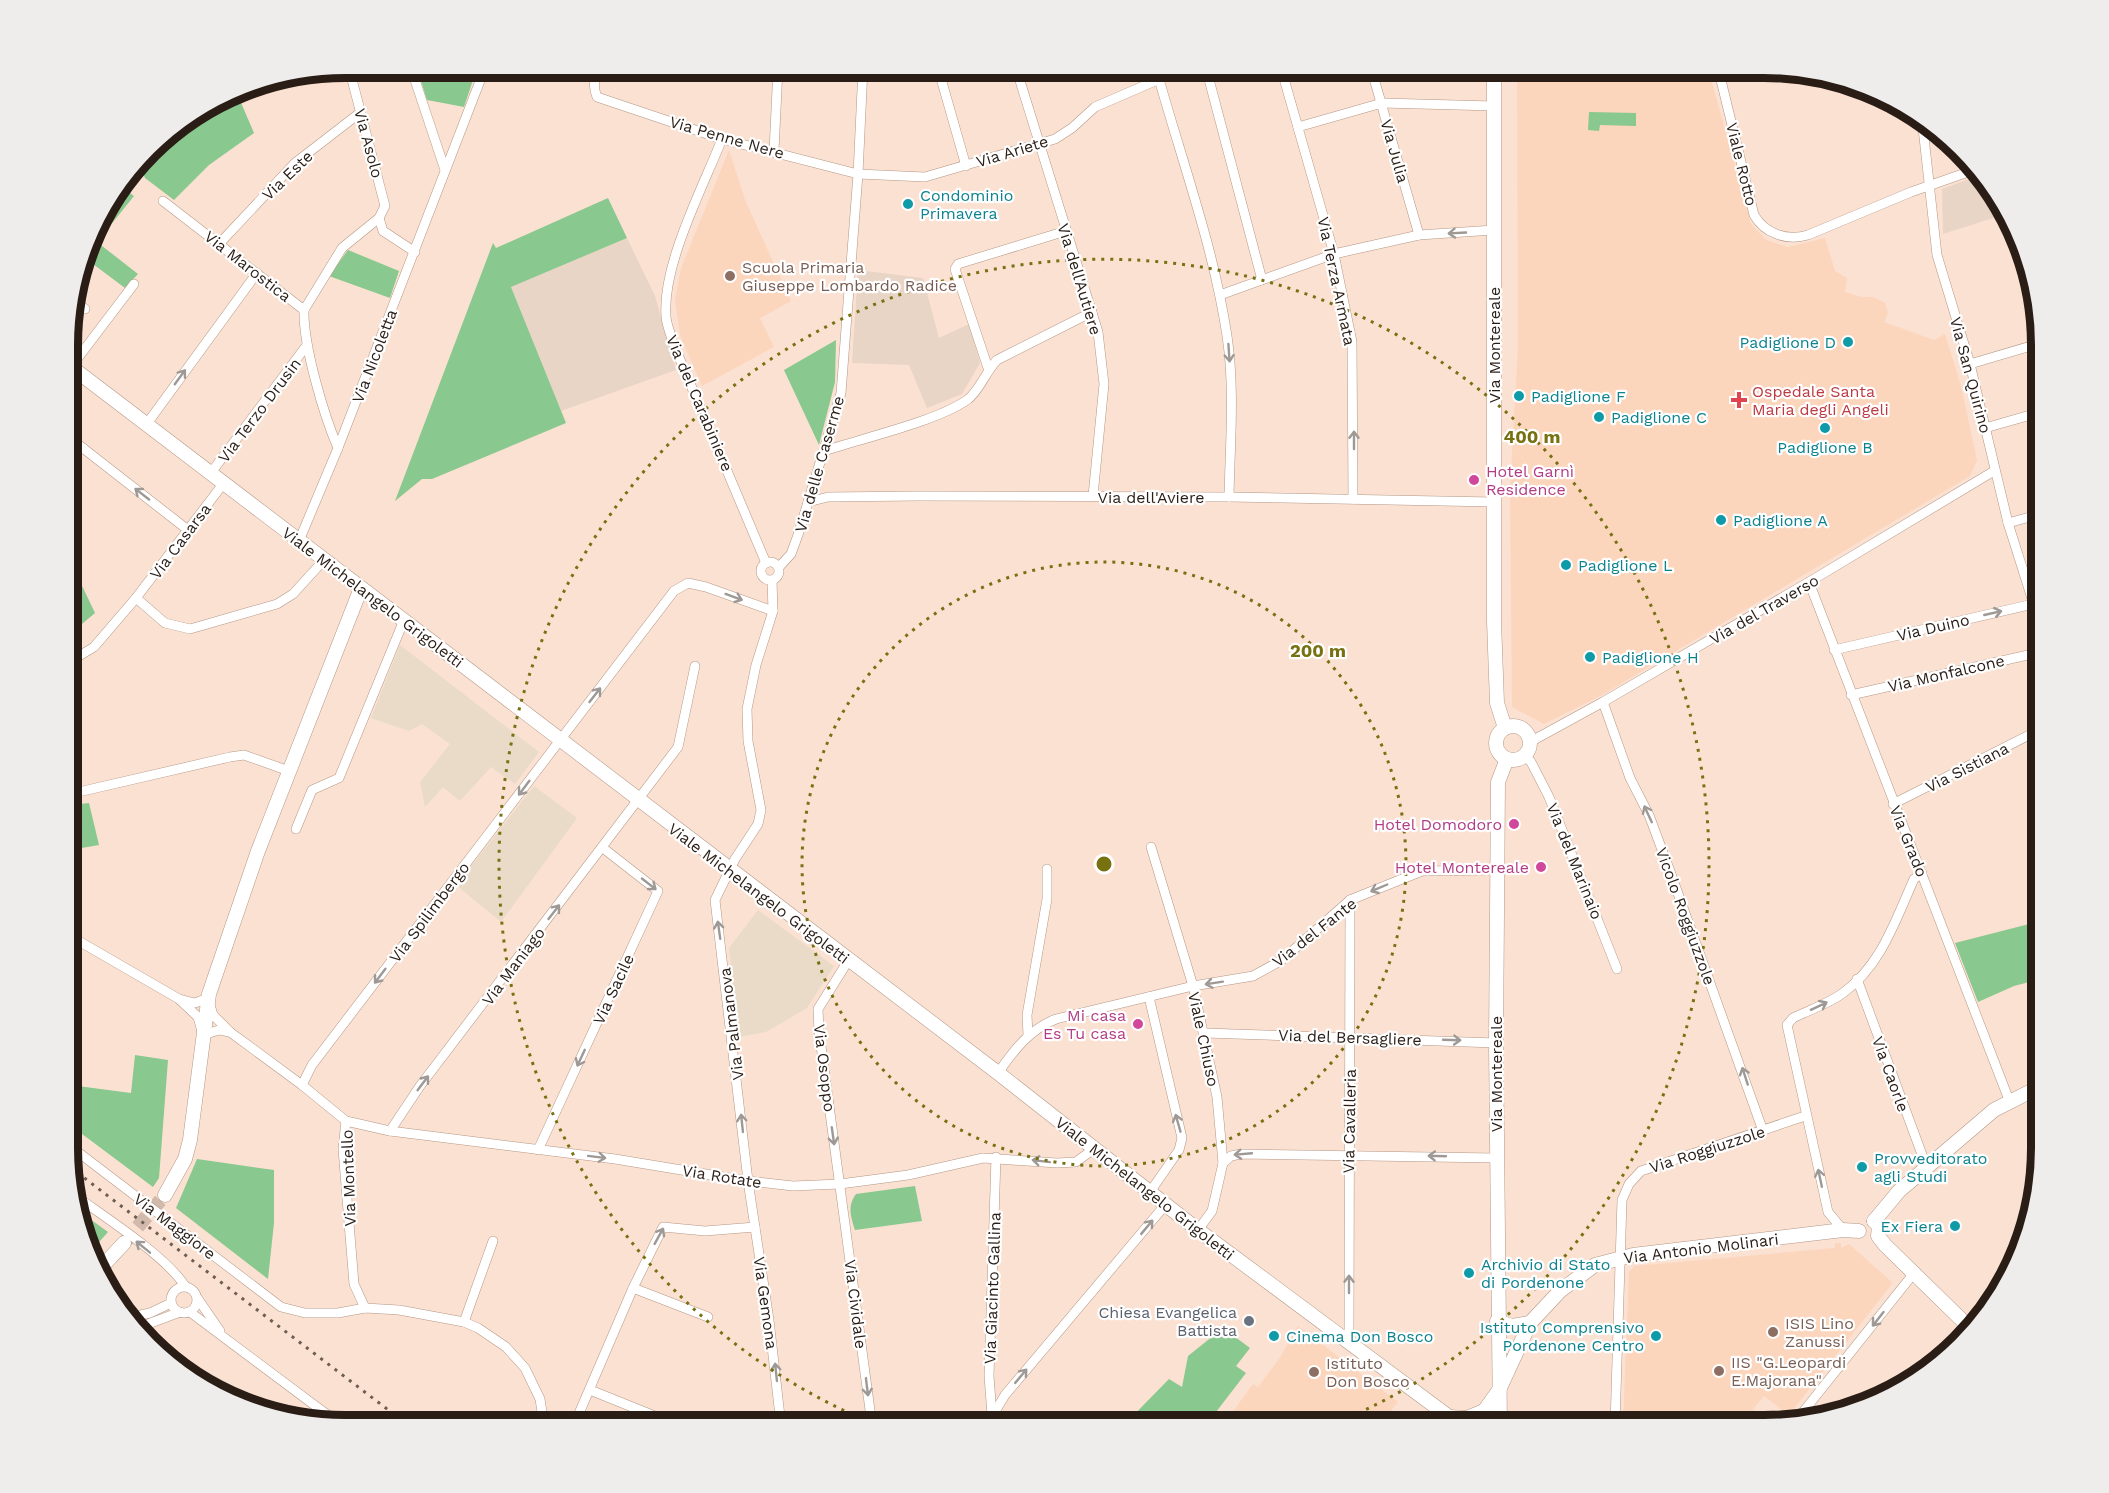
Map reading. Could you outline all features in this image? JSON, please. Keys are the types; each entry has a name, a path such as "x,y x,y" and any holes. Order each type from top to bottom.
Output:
{"main road":[{"name":"Via Montereale","path":"1494,78 1494,502 1497,703 1505,728"},
{"name":"Viale Michelangelo Grigoletti","path":"78,371 728,870 998,1073 1198,1230 1445,1415"},
{"path":"165,1195 185,1159 208,998 258,851 361,588"},
{"path":"1505,728 1521,728 1530,742 1524,756 1516,760 1507,759 1498,752 1496,741 1505,728"},
{"name":"Via Montereale","path":"1500,1415 1496,1158 1497,870 1498,782 1507,759"},
{"path":"1874,1221 1899,1191 1927,1167 2009,1100 2031,1090"},
{"path":"1859,1231 1864,1221 1874,1221"},
{"path":"1874,1221 1880,1229 1878,1236 1965,1323"},
{"name":"Via Antonio Molinari","path":"1526,1330 1570,1282 1595,1265 1619,1257 1843,1230 1859,1231 1862,1238 1867,1240 1878,1236"},
{"path":"106,1266 124,1244"},
{"path":"1497,1321 1526,1330"},
{"path":"1498,1335 1511,1339 1526,1330"},
{"path":"1474,1415 1484,1411 1499,1390 1526,1330"}],"street":[{"name":"Via Asolo","path":"352,78 383,192 385,206 380,218"},
{"path":"414,78 445,170"},
{"name":"Via Nicoletta","path":"299,541 338,448 481,78"},
{"name":"Via Penne Nere","path":"595,78 592,86 597,97 722,139 858,174"},
{"path":"774,151 778,78"},
{"name":"Via delle Caserme","path":"772,580 779,575 779,567 790,554 841,393 858,174 863,78"},
{"path":"941,78 966,165"},
{"name":"Via dell'Autiere","path":"1019,78 1098,332 1104,384 1093,496"},
{"path":"1209,78 1262,280"},
{"name":"Via Terza Armata","path":"1284,78 1334,255 1352,342 1353,499"},
{"name":"Via Julia","path":"1374,78 1419,235"},
{"name":"Viale Rotto","path":"1720,78 1754,214 1769,230 1782,237 1800,237 1911,192 1968,172"},
{"path":"1159,79 1220,296 1228,339 1232,391 1229,497"},
{"name":"Via Ariete","path":"858,174 925,177 1039,144 1072,128 1095,107 1159,79"},
{"path":"1298,127 1382,103 1494,106"},
{"name":"Via Este","path":"219,244 295,163 361,112"},
{"name":"Via San Quirino","path":"1923,131 1927,188 1937,255 1970,364 1994,471 2031,598"},
{"name":"Via del Carabiniere","path":"722,139 678,248 669,285 666,316 673,343 766,563"},
{"name":"Via Marostica","path":"163,201 304,310 307,345 327,423 338,448"},
{"path":"304,310 342,248 380,218 383,231 414,252"},
{"path":"1220,296 1334,255 1419,235 1494,230"},
{"path":"988,368 955,269 958,264 1066,231"},
{"path":"146,424 257,273"},
{"name":"Viale Michelangelo Grigoletti","path":"78,357 134,284"},
{"path":"81,305 85,309"},
{"path":"824,451 937,415 969,399 988,368 997,360 1092,312"},
{"name":"Via Terzo Drusin","path":"210,474 307,345"},
{"path":"1970,364 2031,345"},
{"path":"1985,428 2031,415"},
{"path":"78,444 188,530"},
{"path":"78,451 83,448"},
{"name":"Via del Traverso","path":"1530,742 1604,702 1994,471"},
{"name":"Via Casarsa","path":"78,657 94,647 136,598 224,484"},
{"name":"Via dell'Aviere","path":"808,502 828,497 1093,496 1494,502"},
{"path":"2008,523 2031,517"},
{"path":"136,598 165,623 190,629 277,604 293,594 324,560"},
{"path":"728,870 755,830 760,810 748,741 747,709 756,665 773,611 772,580 762,575 762,567 766,563 775,563 779,567"},
{"name":"Via Grado","path":"1809,582 2009,1100"},
{"name":"Via Spilimbergo","path":"302,1085 312,1065 674,591 688,583 706,587 773,611"},
{"name":"Via Duino","path":"1834,650 2031,604"},
{"path":"296,829 312,790 339,778 404,620"},
{"name":"Via Monfalcone","path":"1851,695 2031,653"},
{"name":"Via Maniago","path":"390,1131 420,1086 678,747 695,666"},
{"name":"Vicolo Roggiuzzole","path":"1604,702 1630,778 1649,815 1671,874 1763,1131"},
{"name":"Via Sistiana","path":"1893,804 2031,734"},
{"path":"78,792 244,755 290,771"},
{"name":"Via del Marinaio","path":"1524,756 1531,762 1549,797 1617,969"},
{"name":"Viale Chiuso","path":"1151,847 1193,986 1217,1097 1223,1163 1212,1211 1198,1230"},
{"name":"Via Sacile","path":"538,1150 658,891 603,848"},
{"path":"1028,1035 1027,1015 1047,899 1047,869"},
{"name":"Via Palmanova","path":"728,870 715,900 748,1181"},
{"name":"Via del Fante","path":"998,1073 1028,1035 1041,1025 1056,1019 1193,986 1253,976 1282,960 1350,900 1422,871 1497,870"},
{"path":"1843,1230 1828,1212 1805,1116 1787,1025 1793,1018 1844,992 1857,979 1883,947 1914,879 1922,873"},
{"name":"Via Cavalleria","path":"1345,1341 1349,1331 1350,900"},
{"path":"78,941 179,999 195,1004 208,998"},
{"name":"Via Osoppo","path":"840,1184 818,1009 848,961"},
{"name":"Via Caorle","path":"1857,979 1927,1167"},
{"path":"1149,997 1182,1138 1179,1150 1150,1192"},
{"name":"Via Montello","path":"208,998 209,1010 230,1032 346,1121 343,1149 354,1284 365,1308"},
{"path":"179,999 198,1017 203,1035 219,1030 230,1032"},
{"name":"Via del Bersagliere","path":"1205,1033 1350,1036 1496,1043"},
{"name":"Via Roggiuzzole","path":"1619,1257 1622,1200 1629,1184 1641,1171 1805,1116"},
{"name":"Via Rotate","path":"346,1121 390,1131 615,1159 748,1181 793,1186 840,1184 908,1175 996,1157 1057,1163 1076,1162 1095,1148"},
{"name":"Via Maggiore","path":"78,1152 281,1307 292,1311 316,1313 338,1313 365,1308"},
{"path":"1223,1163 1231,1156 1241,1154 1496,1158"},
{"name":"Via Giacinto Gallina","path":"991,1415 989,1376 996,1157"},
{"name":"Via Gemona","path":"748,1181 780,1415"},
{"name":"Via Cividale","path":"840,1184 871,1415"},
{"path":"83,1202 144,1247 180,1278 185,1286 195,1292 221,1333"},
{"path":"996,1415 1005,1395 1166,1204"},
{"path":"579,1415 633,1288 663,1227 705,1231 755,1227"},
{"path":"464,1322 493,1241"},
{"path":"1615,1415 1619,1257"},
{"path":"1803,1412 1914,1273"},
{"path":"171,1303 174,1291 185,1286"},
{"path":"633,1288 708,1317"},
{"path":"145,1325 185,1312 196,1306 198,1299"},
{"path":"171,1303 221,1333 326,1414"},
{"path":"137,1316 150,1313 171,1303"},
{"path":"365,1308 399,1310 464,1322 506,1347 525,1368 540,1399 542,1415"},
{"path":"590,1390 652,1415"},
{"path":"637,1415 639,1410"}],"shaded area":[{"name":"Ospedale Santa Maria degli Angeli","path":"1517,78 1711,78 1751,224 1766,240 1788,247 1825,238 1835,271 1847,278 1845,292 1861,297 1873,297 1885,303 1888,313 1884,322 1934,340 1945,334 1961,386 1977,460 1970,476 1602,695 1544,724 1512,707 1510,489 1518,347"},
{"name":"Scuola Primaria Giuseppe Lombardo Radice","path":"729,150 745,200 791,301 760,318 774,347 702,386 680,335 675,300 681,268"},
{"path":"1972,178 1998,217 1943,234 1942,189"},
{"path":"627,238 655,296 676,370 561,411 511,287"},
{"path":"858,270 923,278 939,338 969,324 980,363 962,394 927,408 909,365 852,363"},
{"path":"400,645 539,752 515,784 491,767 460,801 443,787 425,807 420,782 450,744 422,724 409,731 371,718"},
{"path":"534,786 577,818 501,922 456,885"},
{"path":"758,910 834,966 807,1008 766,1032 739,1037 729,948"},
{"path":"1835,1243 1841,1243 1841,1248 1849,1244 1892,1282 1790,1413 1764,1396 1753,1409 1757,1413 1755,1415 1623,1415 1629,1272 1634,1266 1835,1248"},
{"name":"Istituto Don Bosco","path":"1298,1326 1398,1402 1387,1415 1235,1415 1232,1413 1253,1384 1258,1387 1279,1359"}],"green space":[{"path":"420,78 442,78 442,81 473,80 464,107 427,100"},
{"path":"240,100 254,133 209,165 174,200 145,178 142,171 169,144 197,123"},
{"path":"1589,112 1636,113 1636,126 1600,125 1599,131 1588,130"},
{"path":"127,191 134,196 101,237"},
{"path":"608,198 627,238 511,287 566,423 432,479 422,479 395,501 493,243 496,248"},
{"path":"98,243 138,274 125,288 91,262"},
{"path":"348,250 399,271 390,298 329,276"},
{"path":"836,340 835,382 819,445 784,370"},
{"path":"78,577 95,613 78,627"},
{"path":"89,803 99,845 78,849 78,804"},
{"path":"2031,924 2031,982 2014,986 1978,1002 1955,943"},
{"path":"135,1055 168,1060 159,1178 153,1187 78,1131 78,1086 131,1093"},
{"path":"197,1159 274,1170 274,1223 268,1279 176,1208"},
{"path":"915,1186 922,1221 855,1230 851,1207 856,1194"},
{"path":"87,1217 108,1232 96,1245"},
{"path":"1223,1328 1250,1348 1236,1366 1246,1373 1214,1415 1134,1415 1169,1379 1182,1387 1188,1356"}],"tunnel":[{"path":"124,1243 165,1195"}],"railway":[{"path":"80,1174 395,1415"}],"place":[{"name":"Condominio Primavera","path":"908,204"},
{"name":"Scuola Primaria Giuseppe Lombardo Radice","path":"730,276"},
{"name":"Padiglione D","path":"1848,342"},
{"name":"Padiglione F","path":"1519,396"},
{"name":"Ospedale Santa Maria degli Angeli","path":"1739,400"},
{"name":"Padiglione C","path":"1599,417"},
{"name":"Padiglione B","path":"1825,428"},
{"name":"Hotel Garnì Residence","path":"1474,480"},
{"name":"Padiglione A","path":"1721,520"},
{"name":"Padiglione L","path":"1566,565"},
{"name":"Padiglione H","path":"1590,657"},
{"name":"Hotel Domodoro","path":"1514,824"},
{"name":"Hotel Montereale","path":"1541,867"},
{"name":"Mi casa Es Tu casa","path":"1138,1024"},
{"name":"Provveditorato agli Studi","path":"1862,1167"},
{"name":"Ex Fiera","path":"1955,1226"},
{"name":"Archivio di Stato di Pordenone","path":"1469,1273"},
{"name":"Chiesa Evangelica Battista","path":"1249,1321"},
{"name":"ISIS Lino Zanussi","path":"1773,1332"},
{"name":"Cinema Don Bosco","path":"1274,1336"},
{"name":"Istituto Comprensivo Pordenone Centro","path":"1656,1336"},
{"name":"IIS \"G.Leopardi E.Majorana\"","path":"1719,1371"},
{"name":"Istituto Don Bosco","path":"1314,1372"}]}
